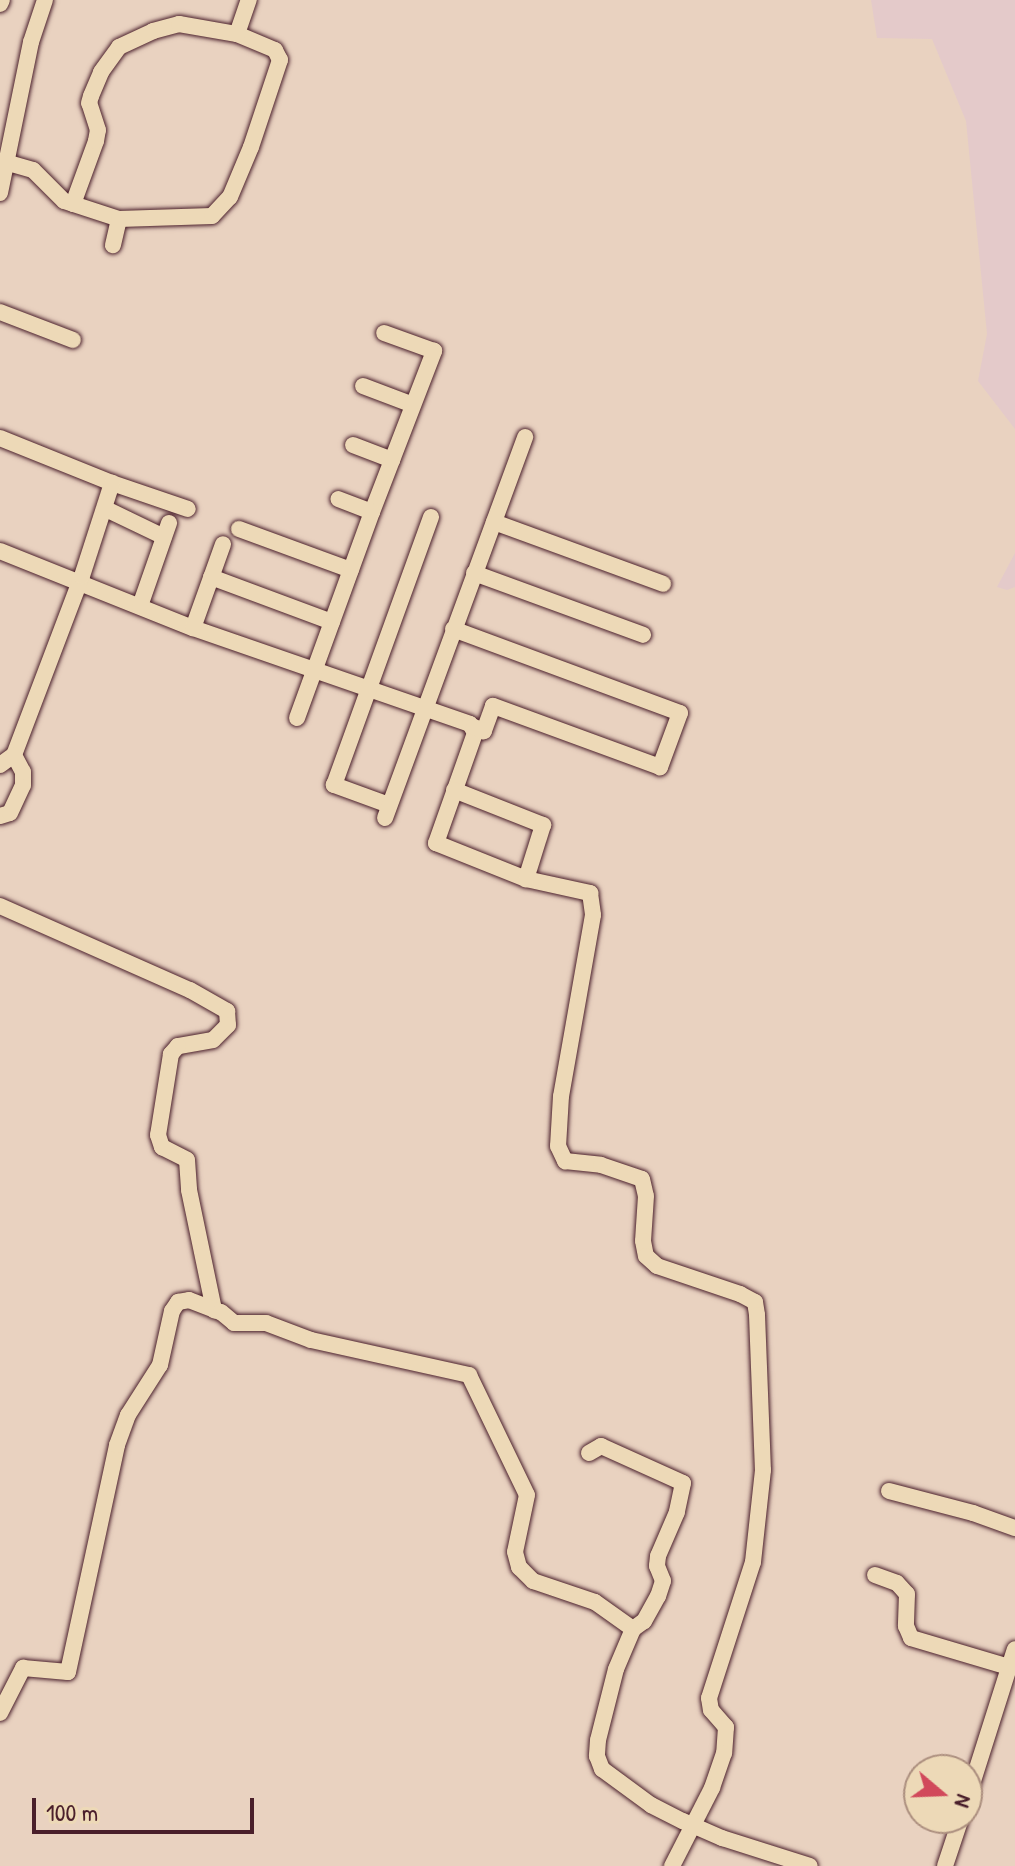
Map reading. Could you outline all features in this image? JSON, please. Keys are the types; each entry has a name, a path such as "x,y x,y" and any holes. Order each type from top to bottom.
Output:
{"street":[{"path":"0,193 5,162 5,130 45,0"},
{"path":"237,34 249,0"},
{"path":"5,162 33,170 58,198 73,204 119,219 212,216 230,197 251,147 280,60 275,50 258,40 237,34 179,24 153,31 119,47 93,89 89,103 98,130 73,204"},
{"path":"113,245 119,219"},
{"path":"0,312 73,340"},
{"path":"297,718 434,351 384,333"},
{"path":"363,386 413,405"},
{"path":"431,517 334,785 387,811 525,437"},
{"path":"0,438 112,483 188,509"},
{"path":"353,445 392,460"},
{"path":"0,765 14,755 79,583 112,483"},
{"path":"338,499 372,512"},
{"path":"108,510 166,530 140,606"},
{"path":"494,522 663,584"},
{"path":"239,529 351,570"},
{"path":"193,628 223,544"},
{"path":"0,551 193,628 484,731 493,706 660,767 680,713 453,629"},
{"path":"474,573 643,635"},
{"path":"211,577 332,622"},
{"path":"474,727 437,839 439,847 526,879 590,893 592,905 558,1121 558,1146 565,1161 601,1165 642,1179 646,1196 643,1241 646,1256 657,1266 755,1302 763,1470 756,1540 744,1598 727,1637 709,1698 711,1710 726,1727 724,1753 712,1788 672,1866"},
{"path":"0,816 10,813 23,785 23,772 14,755"},
{"path":"454,790 543,825 526,879"},
{"path":"0,906 190,990 227,1011 228,1025 213,1040 178,1046 171,1054 158,1135 162,1147 187,1160 189,1190 214,1310"},
{"path":"0,1713 6,1684 23,1668 68,1672 117,1445 128,1415 160,1365 164,1335 178,1302 189,1300 214,1310 234,1323 266,1323 311,1340 425,1362 469,1375 527,1495 515,1552 519,1567 533,1581 595,1602 633,1629"},
{"path":"589,1453 601,1446 683,1483 677,1512 658,1556 657,1566 663,1581 644,1621 633,1629 616,1669 597,1756 602,1769 651,1805 692,1825 810,1866"},
{"path":"889,1491 973,1513 1015,1528"},
{"path":"875,1575 897,1583 907,1594 906,1626 911,1638 1009,1667"},
{"path":"982,1754 1015,1649"},
{"path":"945,1866 956,1834"}],"shaded area":[{"path":"871,0 1015,0 1015,429 978,381 987,334 966,121 932,39 877,38"},
{"path":"1015,553 1015,587 1007,590 997,587"}]}
